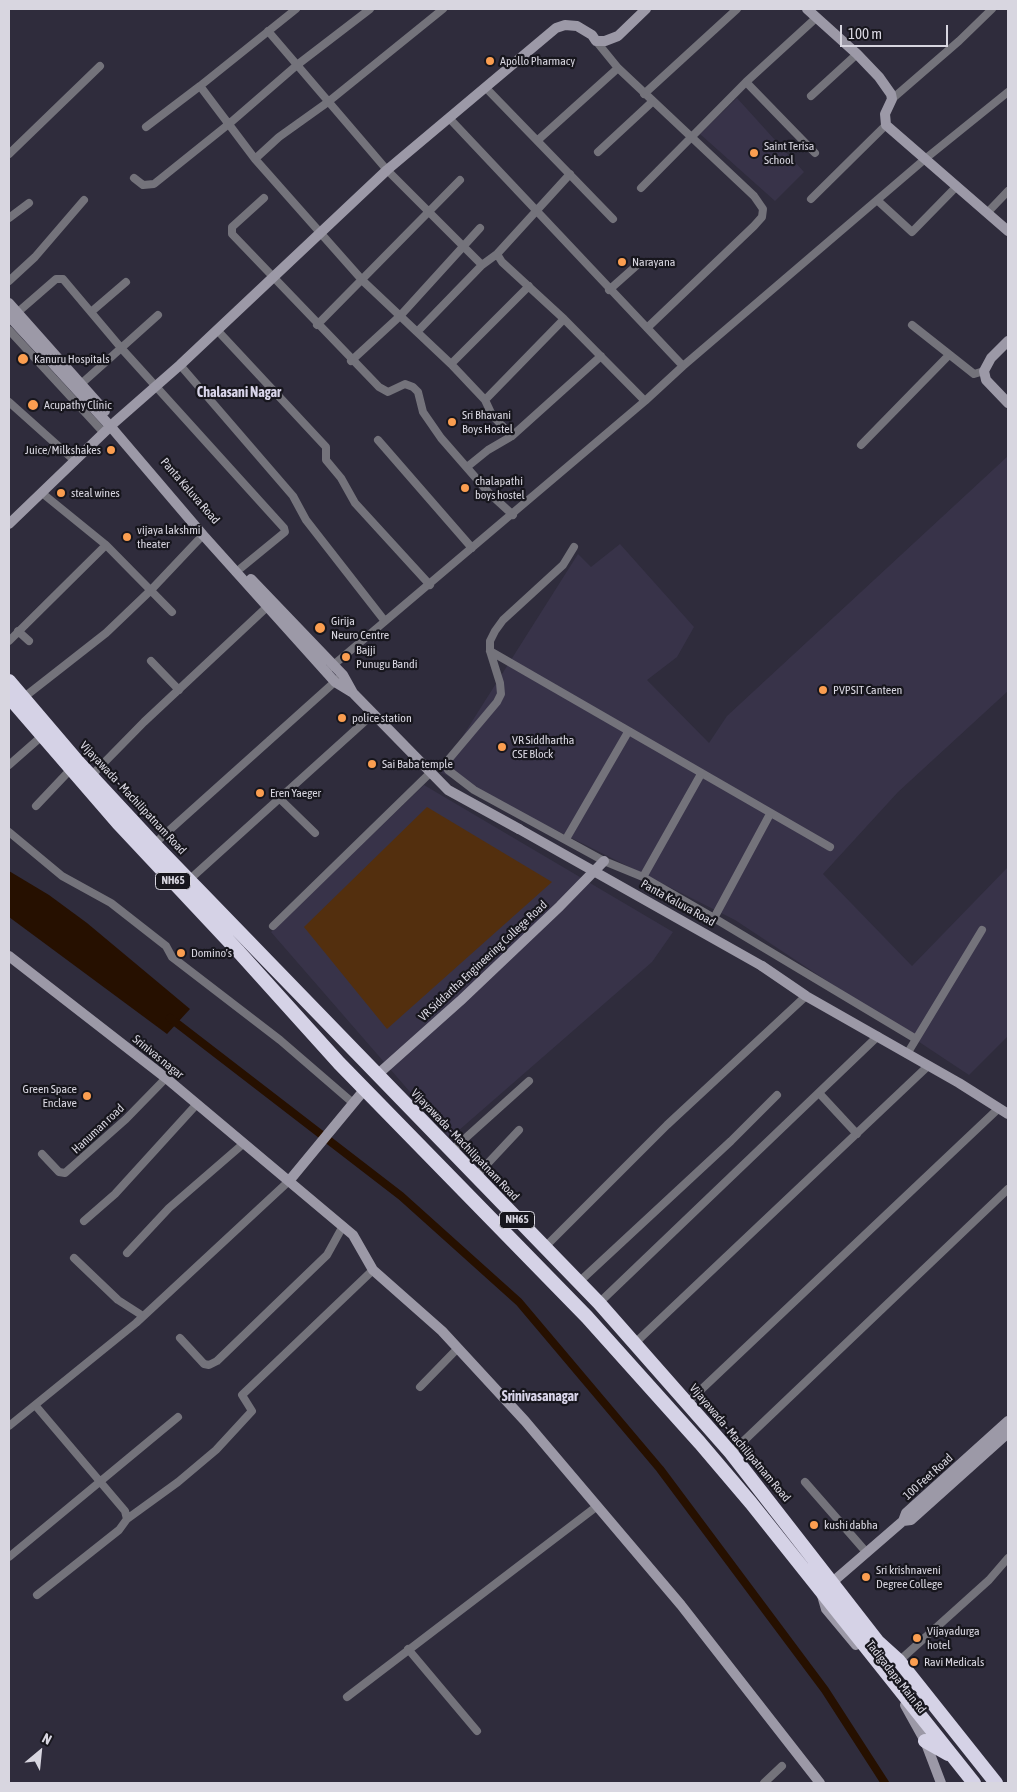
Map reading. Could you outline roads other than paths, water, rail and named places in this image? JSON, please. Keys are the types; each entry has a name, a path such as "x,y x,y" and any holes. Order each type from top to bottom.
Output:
{"highway":[{"name":"Vijayawada - Machilipatnam Road","path":"9,681 14,703 71,769 365,1089 587,1317 700,1443 777,1536 899,1662 996,1783"},
{"name":"Vijayawada - Machilipatnam Road","path":"14,703 91,776 474,1177 599,1304 731,1453 791,1527 827,1588 974,1783"},
{"path":"777,1536 791,1527"},
{"path":"926,1742 946,1752 958,1763"}],"street":[{"path":"146,127 296,9"},
{"path":"134,178 143,185 154,184 230,123 297,65 370,9"},
{"path":"255,159 279,137 328,102 443,9"},
{"path":"596,41 605,41 618,36 646,9"},
{"path":"644,94 738,9"},
{"path":"807,9 857,54 879,77 892,99"},
{"path":"992,9 959,41 892,99 885,114 886,124 1008,231"},
{"path":"641,188 746,82 816,18"},
{"path":"9,524 110,427 180,365 387,170 556,28 565,25 577,26 592,36 618,68 691,139 754,196 763,208 762,216 647,328"},
{"path":"268,31 387,170 430,210 482,265"},
{"path":"811,96 857,54"},
{"path":"9,154 100,66"},
{"path":"538,140 618,68"},
{"path":"746,82 815,153"},
{"path":"200,86 230,123 255,159 363,281 451,364 485,400 492,415 512,436"},
{"path":"486,88 613,219"},
{"path":"325,672 384,620 430,585 513,515 683,366 925,160 1008,92"},
{"path":"598,152 652,102"},
{"path":"449,118 683,366"},
{"path":"811,199 886,124"},
{"path":"417,332 482,265 497,254 570,174"},
{"path":"317,325 363,281 460,180"},
{"path":"878,200 912,232 956,187"},
{"path":"987,213 1008,191"},
{"path":"264,198 231,231 272,278 351,361 383,390 388,392 405,384 413,387 418,392 423,412 441,438 489,493 513,515"},
{"path":"9,281 35,258 84,200"},
{"path":"9,218 30,203"},
{"path":"351,361 400,316 480,228"},
{"path":"497,254 502,262 564,319 645,401"},
{"path":"610,290 636,266"},
{"path":"13,314 59,279 62,279 285,530 279,538 241,568"},
{"path":"91,312 126,282"},
{"path":"451,364 529,286"},
{"name":"Panta Kaluva Road","path":"9,303 13,314 203,535 325,672 335,682 352,693 430,774 448,790 762,966 806,996 878,1036 1008,1114"},
{"name":"Panta Kaluva Road","path":"13,314 82,384 110,427 172,490 241,568 343,675 352,693"},
{"path":"82,384 158,315"},
{"path":"485,400 564,319"},
{"path":"912,325 948,356 974,374 984,371"},
{"path":"9,330 110,427"},
{"path":"217,330 326,446 326,460 341,478 355,503 430,585"},
{"path":"1008,340 991,358 984,371 986,380 1008,403"},
{"path":"467,468 488,450 512,436 601,356"},
{"path":"861,445 948,356"},
{"path":"180,365 293,496 306,520 384,620"},
{"path":"9,402 74,461"},
{"path":"378,440 472,548"},
{"path":"42,493 106,545 172,612"},
{"path":"14,703 106,633 151,590 203,535"},
{"path":"9,641 106,545"},
{"path":"574,547 563,565 503,620 490,641 490,651 500,683 501,694 497,702 449,759 448,770 474,790 604,861 643,877 916,1039"},
{"path":"91,776 267,607"},
{"path":"18,631 29,641"},
{"path":"490,651 830,847"},
{"path":"151,661 179,690"},
{"path":"154,844 343,675"},
{"path":"189,880 373,714"},
{"path":"566,839 628,732"},
{"path":"9,765 42,736"},
{"path":"36,806 71,769"},
{"path":"273,926 430,774"},
{"path":"643,877 701,774"},
{"path":"280,799 315,833"},
{"path":"714,918 770,814"},
{"path":"9,832 62,876 111,903 166,946 172,957 280,1040 353,1103"},
{"name":"VR Siddartha Engineering College Road","path":"377,1075 481,981 604,861"},
{"path":"907,1054 982,930"},
{"name":"Srinivas nagar","path":"9,956 166,1078 343,1226 356,1239 373,1270 458,1348 525,1421 596,1507 682,1605 820,1783"},
{"path":"544,1248 667,1125 806,996"},
{"path":"599,1304 878,1036"},
{"path":"634,1344 928,1066"},
{"name":"Hanuman road","path":"42,1154 59,1172 65,1173 126,1119 166,1078"},
{"path":"450,1152 528,1081"},
{"path":"9,1426 143,1316 289,1181 365,1089"},
{"path":"819,1092 857,1134"},
{"path":"579,1282 731,1141 777,1095"},
{"path":"84,1220 115,1194 196,1105"},
{"path":"687,1403 999,1108"},
{"path":"474,1177 520,1130"},
{"path":"127,1253 170,1208 243,1144"},
{"path":"731,1453 1008,1190"},
{"path":"180,1338 204,1364 213,1364 327,1255 343,1226"},
{"path":"74,1258 118,1300 143,1316"},
{"path":"37,1595 119,1530 127,1519 198,1467 216,1450 252,1411 242,1395 373,1270"},
{"path":"420,1387 458,1348"},
{"path":"35,1404 125,1512 127,1519"},
{"path":"9,1557 178,1417"},
{"name":"100 Feet Road","path":"1008,1421 906,1513 903,1521 911,1520 1008,1433"},
{"path":"805,1482 867,1553"},
{"path":"347,1697 596,1507"},
{"path":"827,1588 903,1521"},
{"path":"899,1662 989,1580 1008,1558"},
{"name":"Tadigadapa Main Rd","path":"827,1588 826,1609 911,1714 926,1742 941,1783"},
{"path":"408,1649 477,1731"},
{"path":"764,1783 782,1766"}],"waterway":[{"path":"170,1018 401,1196 519,1302 660,1469 825,1690 885,1783"}],"place":[{"name":"Apollo Pharmacy","path":"490,61"},
{"name":"Saint Terisa School","path":"754,153"},
{"name":"Narayana","path":"622,262"},
{"name":"Kanuru Hospitals","path":"23,359"},
{"name":"Acupathy Clinic","path":"33,405"},
{"name":"Sri Bhavani Boys Hostel","path":"452,422"},
{"name":"Juice/Milkshakes","path":"111,450"},
{"name":"chalapathi boys hostel","path":"465,488"},
{"name":"steal wines","path":"61,493"},
{"name":"vijaya lakshmi theater","path":"127,537"},
{"name":"Girija Neuro Centre","path":"320,628"},
{"name":"Bajji Punugu Bandi","path":"346,657"},
{"name":"PVPSIT Canteen","path":"823,690"},
{"name":"police station","path":"342,718"},
{"name":"VR Siddhartha CSE Block","path":"502,747"},
{"name":"Sai Baba temple","path":"372,764"},
{"name":"Eren Yaeger","path":"260,793"},
{"name":"Domino's","path":"181,953"},
{"name":"Green Space Enclave","path":"87,1096"},
{"name":"kushi dabha","path":"814,1525"},
{"name":"Sri krishnaveni Degree College","path":"866,1577"},
{"name":"Vijayadurga hotel","path":"917,1638"},
{"name":"Ravi Medicals","path":"914,1662"}],"district":[{"name":"Chalasani Nagar","path":"239,393"},
{"name":"Srinivasanagar","path":"540,1397"}]}
